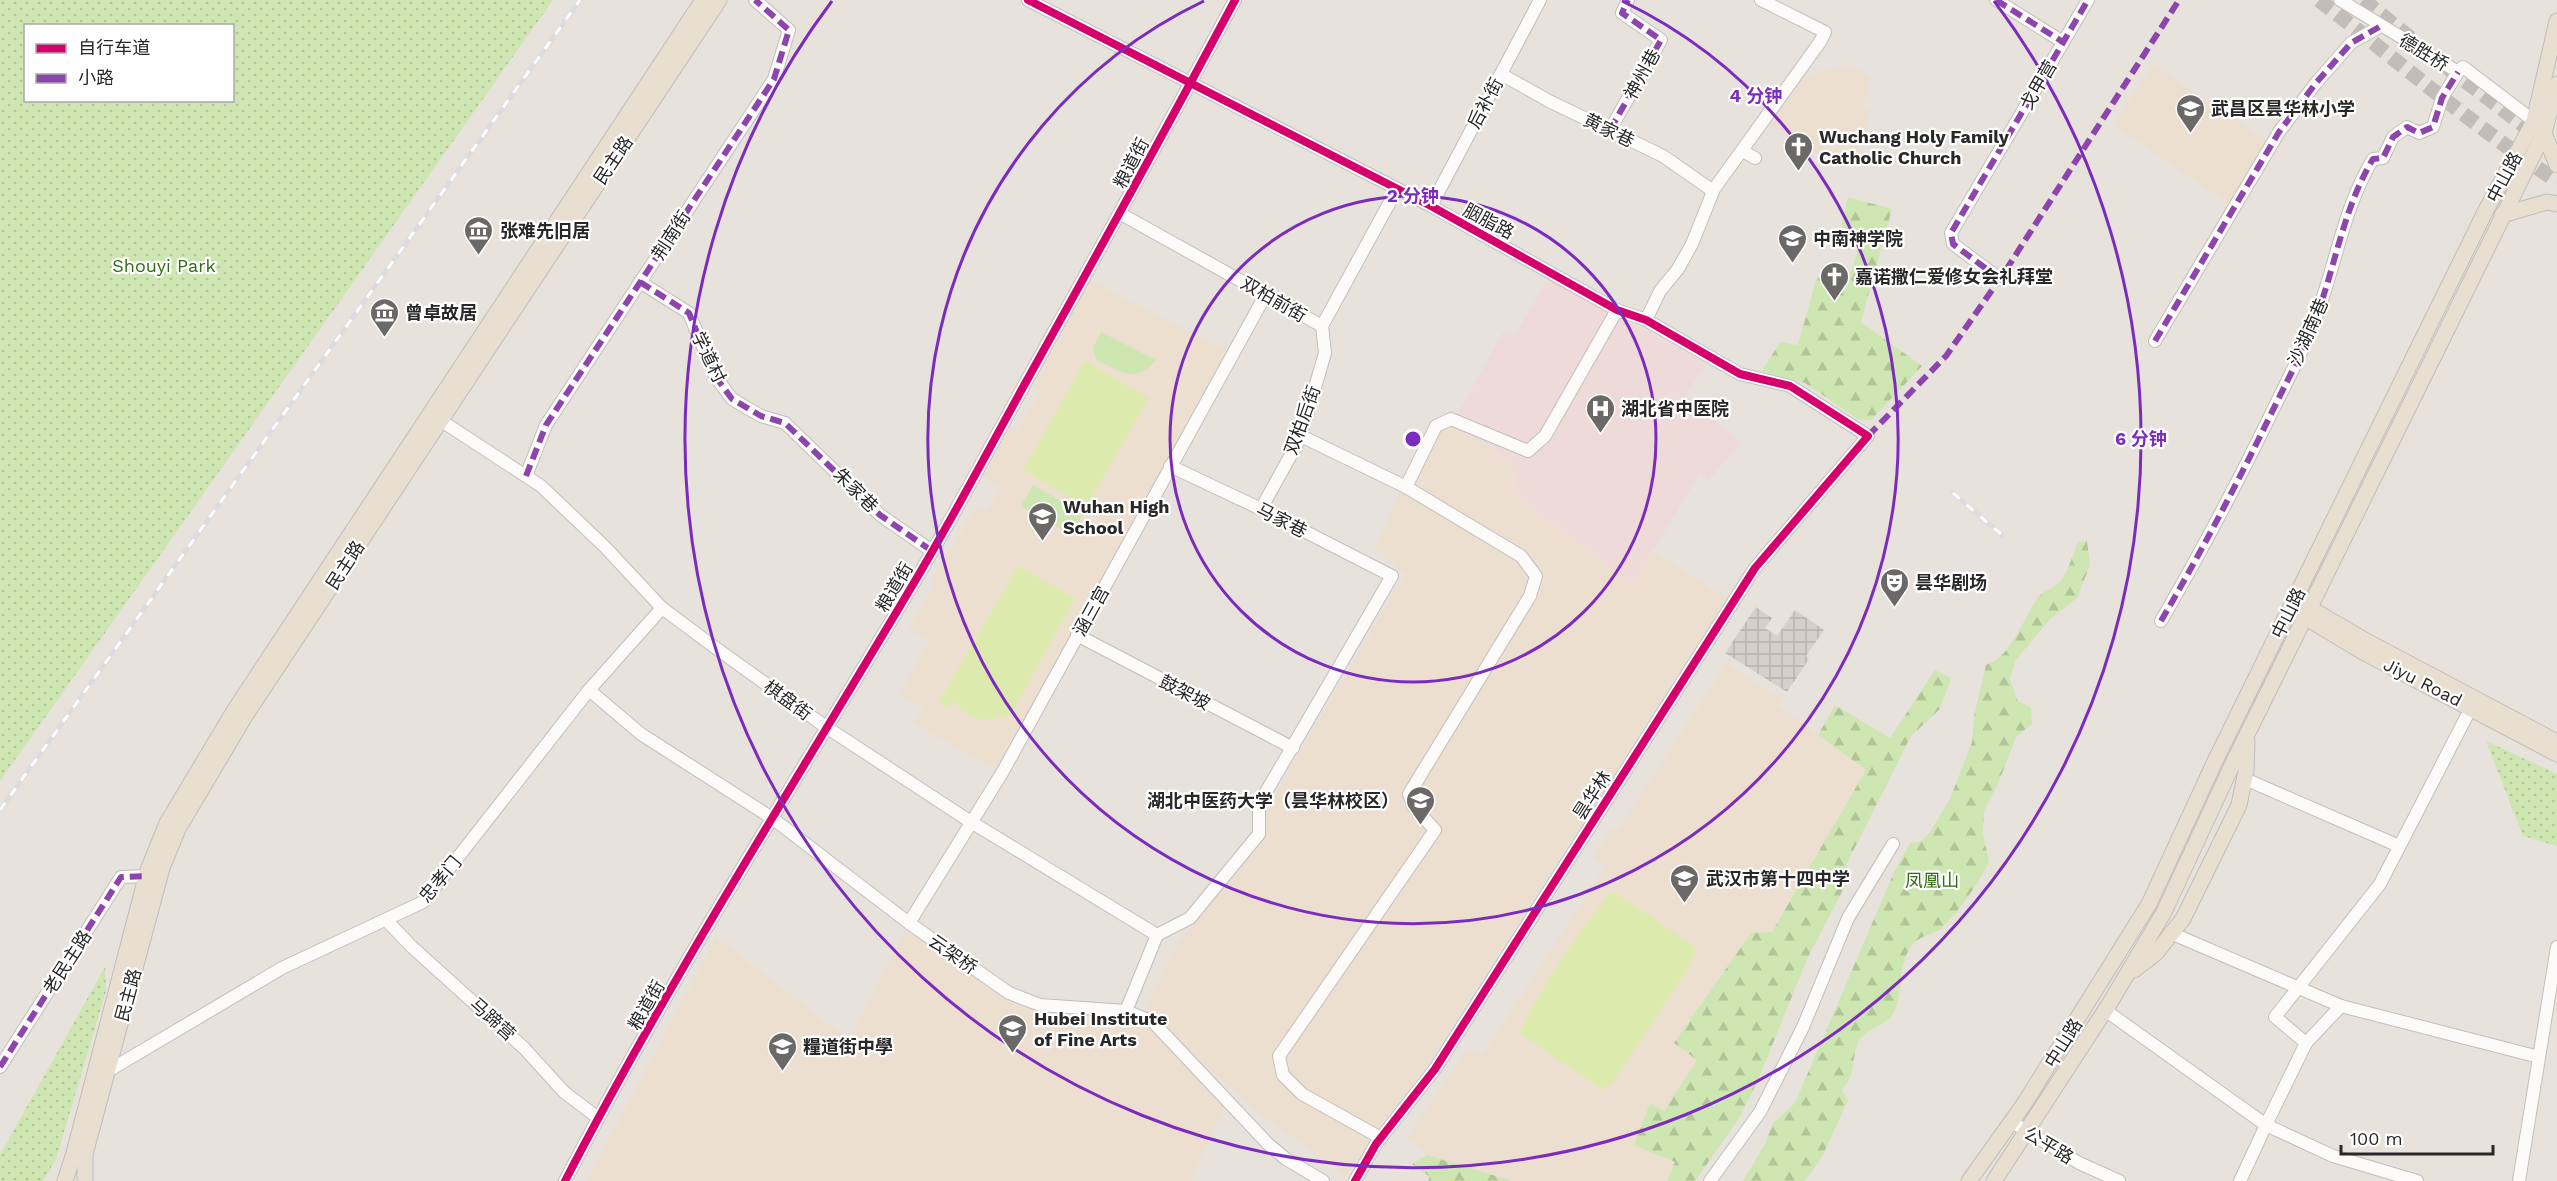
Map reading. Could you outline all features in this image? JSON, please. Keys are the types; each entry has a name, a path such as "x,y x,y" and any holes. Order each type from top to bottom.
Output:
{"main road":[{"name":"民主路","path":"67,1174 146,876 167,824 234,711 703,0"},
{"name":"民主路","path":"85,1180 86,1154 162,868 178,829 245,716 719,0"},
{"name":"中山路","path":"1969,1181 2012,1122 2149,904 2292,604 2485,212 2545,130 2557,21"},
{"name":"中山路","path":"1994,1181 2028,1132 2164,912 2246,736 2545,130 2557,84"},
{"path":"2545,130 2557,165"},
{"path":"2502,215 2547,202 2557,204"},
{"name":"Jiyu Road","path":"2292,604 2308,611 2363,652 2557,742"},
{"name":"Jiyu Road","path":"2473,703 2557,754"},
{"path":"2128,973 2156,953 2183,919 2239,805 2245,779 2246,736"},
{"path":"57,1181 67,1174"}],"street":[{"name":"荆南街","path":"526,476 546,425 774,79 789,30 755,0"},
{"name":"胭脂路","path":"1028,0 1431,206 1617,310 1646,320 1740,374 1790,386 1868,436"},
{"name":"粮道街","path":"565,1181 598,1118 772,818 932,551 1121,214 1235,0"},
{"name":"后补街","path":"1431,206 1540,0"},
{"name":"神州巷","path":"1610,130 1661,40 1622,14 1629,0"},
{"path":"1646,320 1660,291 1678,269 1692,244 1713,192 1825,32 1761,0"},
{"path":"1996,0 2063,42"},
{"name":"戈甲营","path":"2000,279 1953,244 1951,233 2088,0"},
{"name":"德胜桥","path":"2340,0 2458,72 2463,67 2545,130"},
{"path":"2155,341 2279,132 2316,83 2351,43 2380,26"},
{"name":"沙湖南巷","path":"2161,621 2196,561 2310,332 2326,292 2345,218 2366,171 2373,159 2384,158 2393,137 2407,127 2419,133 2433,127 2442,98 2458,72"},
{"name":"黄家巷","path":"1501,74 1664,156 1713,192"},
{"name":"双柏前街","path":"1121,214 1322,326 1397,189"},
{"name":"学道村","path":"640,282 688,313 715,376 732,399 761,416 785,423"},
{"name":"涵三宫","path":"909,923 1002,773 1266,294"},
{"path":"1406,487 1436,426 1451,419 1528,451 1545,436 1617,310"},
{"name":"双柏后街","path":"1261,509 1298,442 1325,353 1322,326"},
{"name":"棋盘街","path":"440,420 541,486 605,547 662,608 826,727 971,822 1157,935"},
{"name":"朱家巷","path":"785,423 880,515 932,551"},
{"path":"1299,435 1406,487 1521,556 1536,576 1530,596 1409,794 1414,807 1435,830 1279,1056 1283,1075 1302,1094 1381,1138"},
{"name":"昙华林","path":"1355,1181 1381,1138 1435,1069 1755,568 1868,436"},
{"name":"马家巷","path":"1170,466 1261,509 1392,576 1293,748"},
{"name":"忠孝门","path":"108,1071 282,968 387,921 423,902 589,690 662,608"},
{"name":"鼓架坡","path":"1077,635 1293,748"},
{"name":"云架桥","path":"589,690 641,734 772,818 909,923 1009,993 1040,1005 1126,1011 1153,1022 1268,1144 1286,1159 1323,1181"},
{"path":"2306,1043 2275,1017 2380,884 2473,703"},
{"path":"1126,1011 1157,935 1190,918 1259,834 1259,804 1293,748"},
{"path":"2245,779 2399,846"},
{"path":"1710,1181 1760,1112 1803,1028 1848,918 1893,844"},
{"name":"老民主路","path":"0,1067 121,877 146,876"},
{"name":"马蹄营","path":"387,921 412,947 524,1048 564,1092 598,1118"},
{"path":"2173,934 2341,1006 2539,1058"},
{"path":"2519,1181 2557,947"},
{"path":"2240,1181 2306,1043 2341,1006"},
{"path":"2105,1010 2266,1125 2333,1156 2417,1181"},
{"name":"公平路","path":"2012,1122 2079,1163 2119,1181"}],"shaded area":[{"path":"1849,64 1872,77 1862,108 1869,110 1855,162 1811,150 1789,133 1771,126 1803,77"},
{"name":"武昌区昙华林小学","path":"2153,65 2268,142 2231,205 2113,124"},
{"name":"湖北省中医院","path":"1548,279 1707,363 1685,395 1741,443 1709,480 1700,473 1633,584 1521,500 1512,465 1457,423 1458,413 1503,332 1514,337"},
{"name":"Wuhan High School","path":"1089,280 1232,353 1002,773 914,723 924,708 899,695 929,641 908,629 935,586 930,583 977,506 987,511 1001,487 984,477 1010,428 1017,431 1041,391 1034,388"},
{"name":"湖北中医药大学（昙华林校区）","path":"1457,423 1512,465 1521,500 1632,583 1652,551 1727,598 1418,1078 1346,1176 1263,1116 1145,1013 1177,944 1236,871 1283,781 1405,575 1375,548 1424,436"},
{"path":"1756,607 1772,618 1765,628 1777,636 1795,610 1824,630 1806,656 1809,659 1787,692 1725,653"},
{"name":"武汉市第十四中学","path":"1726,664 1781,700 1779,706 1866,770 1772,932 1675,1043 1698,1059 1663,1111 1651,1104 1634,1145 1675,1162 1667,1181 1512,1181 1427,1155 1417,1144 1406,1138 1468,1048 1482,1056 1605,867 1592,858 1612,828 1617,831"},
{"name":"Hubei Institute of Fine Arts","path":"909,923 1009,993 1040,1005 1126,1011 1153,1022 1226,1105 1193,1173 1192,1181 587,1181 716,937 849,1040"}],"green space":[{"name":"Shouyi Park","path":"0,0 553,0 0,781"},
{"path":"1848,197 1892,209 1861,322 1922,366 1871,420 1859,420 1805,383 1762,371 1780,342 1798,345 1817,277 1847,284 1861,241 1839,235"},
{"path":"1101,332 1156,360 1141,372 1128,374 1096,360 1093,348"},
{"path":"1085,361 1149,398 1086,507 1023,470"},
{"path":"1033,485 1083,514 1071,535 1021,506"},
{"name":"凤凰山","path":"2087,541 2090,565 2077,598 2050,619 2015,661 2010,679 2017,700 2031,708 2032,724 2016,737 1998,784 1984,811 1983,834 1989,862 1985,870 1957,912 1944,926 1922,937 1910,948 1902,971 1895,1010 1884,1023 1863,1036 1859,1042 1850,1076 1842,1090 1848,1100 1822,1157 1805,1181 1743,1181 1765,1144 1773,1123 1795,1103 1895,870 1910,843 1920,842 1930,832 1950,799 1972,742 1974,716 1986,665 1996,660 2011,645 2039,596 2056,585 2064,576 2078,542"},
{"path":"1018,566 1075,598 1012,713 995,719 980,719 966,713 954,700 947,709 939,702"},
{"path":"1935,670 1951,678 1940,709 1911,736 1847,863 1845,886 1807,959 1759,1078 1738,1120 1695,1181 1667,1181 1675,1162 1634,1145 1650,1103 1664,1111 1697,1060 1674,1043 1751,933 1772,932 1866,770 1818,735 1835,705 1890,738"},
{"path":"2486,741 2557,774 2557,846 2523,836"},
{"path":"1613,891 1696,948 1688,969 1615,1080 1603,1090 1520,1034 1524,1022 1561,960 1591,917"},
{"path":"105,967 106,991 56,1159 43,1181 0,1181 0,1155"},
{"path":"1427,1155 1512,1181 1428,1181 1430,1177 1412,1164"}],"tunnel":[{"path":"2319,0 2466,116 2557,181"},
{"path":"2363,0 2414,41"},
{"path":"2447,67 2540,138"}],"railway":[{"path":"0,810 580,0"},
{"path":"1953,493 2002,535"}],"marked path":[{"path":"526,476 546,425 774,79 789,30 755,0"},
{"path":"1610,130 1661,40 1622,13 1628,0"},
{"path":"1996,0 2063,42"},
{"path":"2000,279 1953,244 1951,233 2088,0"},
{"path":"1868,436 1946,356 2006,270 2179,0"},
{"path":"2155,341 2279,132 2316,83 2351,43 2381,26"},
{"path":"2161,621 2231,494 2302,352 2362,179 2373,159 2383,158 2393,137 2407,127 2419,133 2433,127 2442,98 2458,72"},
{"path":"640,282 689,313 715,376 732,399 761,416 785,423 880,515 932,551"},
{"path":"0,1067 121,877 146,876"}],"cycle path":[{"path":"1028,0 1431,206 1617,310 1646,320 1740,374 1790,386 1868,436 1755,568 1435,1069 1376,1144 1355,1181"},
{"path":"565,1181 647,1030 941,537 1235,0"}],"place":[{"name":"武昌区昙华林小学","path":"2190,134"},
{"name":"Wuchang Holy Family Catholic Church","path":"1798,172"},
{"name":"张难先旧居","path":"479,256"},
{"name":"中南神学院","path":"1792,264"},
{"name":"嘉诺撒仁爱修女会礼拜堂","path":"1834,302"},
{"name":"曾卓故居","path":"384,338"},
{"name":"湖北省中医院","path":"1600,434"},
{"name":"Wuhan High School","path":"1042,542"},
{"name":"昙华剧场","path":"1894,608"},
{"name":"湖北中医药大学（昙华林校区）","path":"1420,826"},
{"name":"武汉市第十四中学","path":"1685,904"},
{"name":"Hubei Institute of Fine Arts","path":"1013,1054"},
{"name":"糧道街中學","path":"782,1072"}]}
